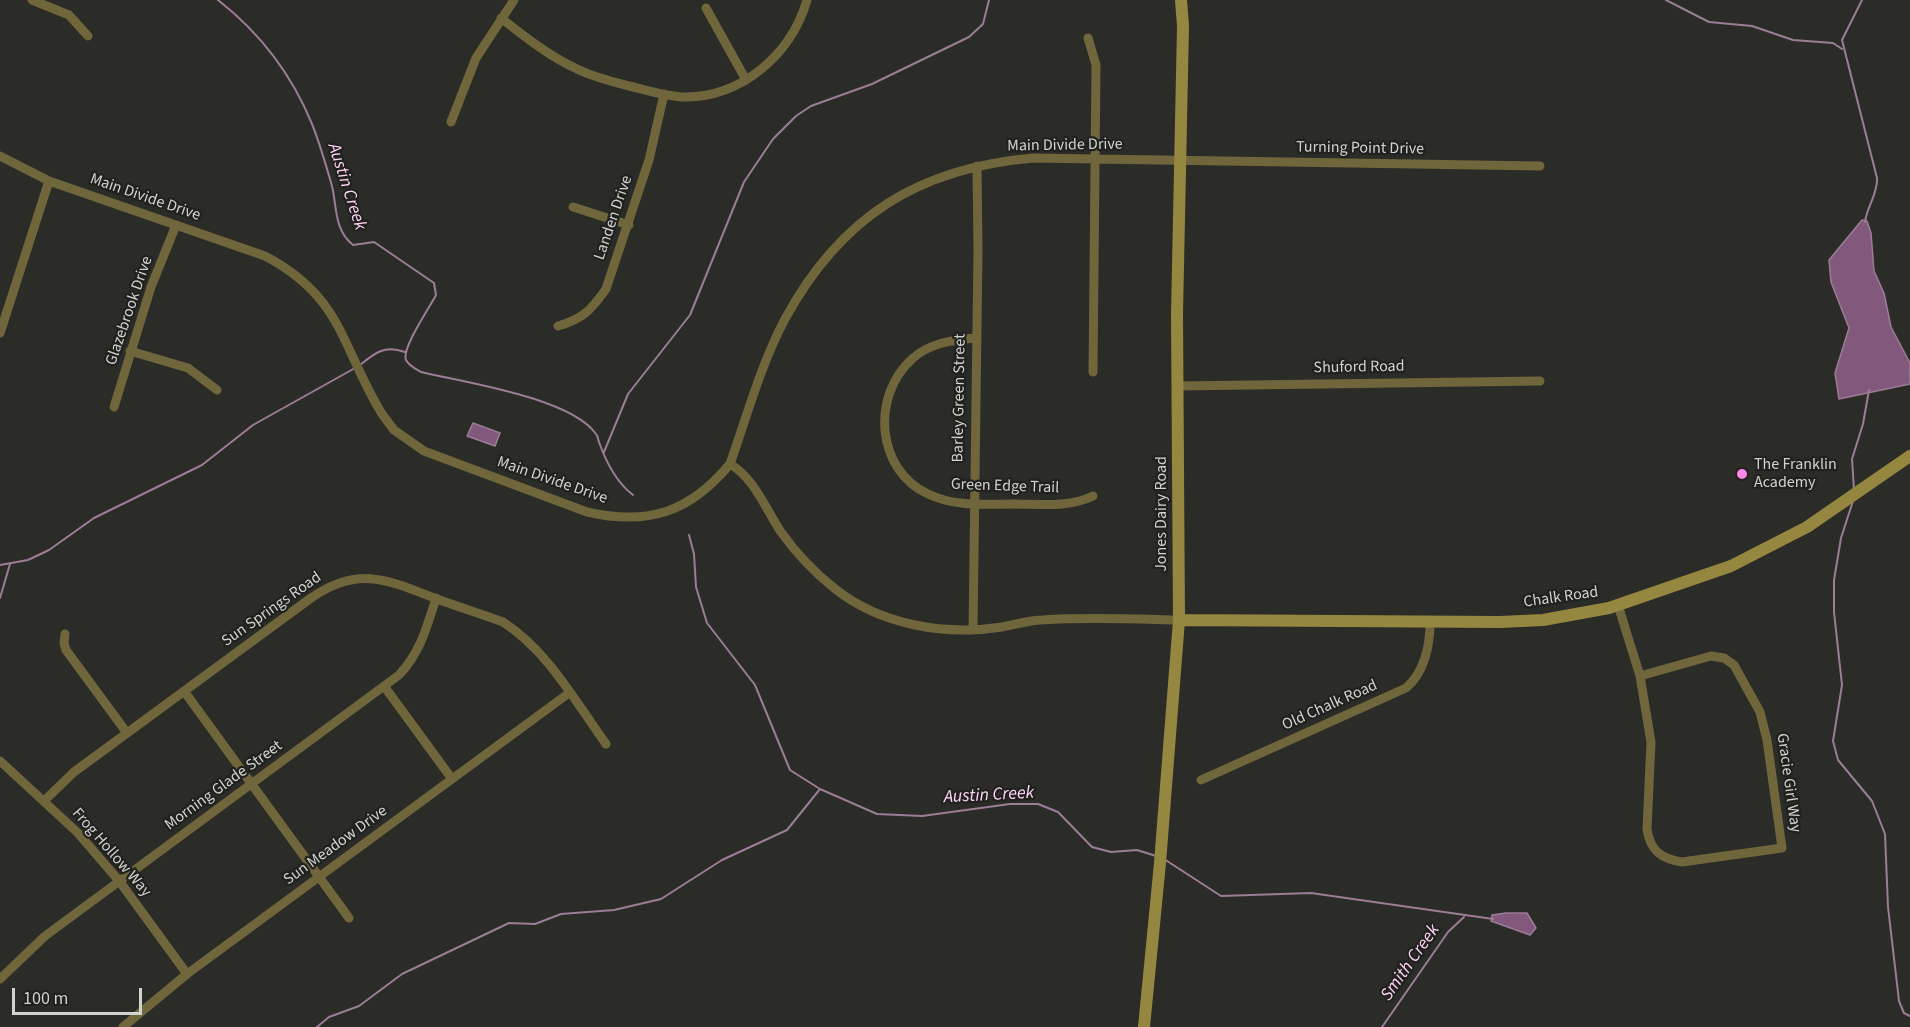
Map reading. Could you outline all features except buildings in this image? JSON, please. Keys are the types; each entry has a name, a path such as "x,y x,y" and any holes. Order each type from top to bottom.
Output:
{"street":[{"path":"32,0 69,15 88,36"},
{"path":"451,122 476,58 514,0"},
{"path":"501,18 539,47 594,77 682,97 710,94 746,80 762,69 790,39 807,0"},
{"name":"Jones Dairy Road","path":"1144,1027 1161,857 1179,620 1178,386 1183,26 1181,0"},
{"path":"706,8 746,80"},
{"path":"1088,38 1096,65 1093,372"},
{"name":"Landen Drive","path":"558,326 578,320 594,305 606,289 649,160 664,94"},
{"name":"Main Divide Drive","path":"0,156 49,181 265,256 284,266 312,288 340,328 381,413 394,430 432,454 575,507 613,517 643,518 680,506 702,494 730,464 778,334 800,295 829,255 853,229 895,197 934,178 976,166 1034,158 1180,162"},
{"name":"Turning Point Drive","path":"1180,162 1540,166"},
{"name":"Barley Green Street","path":"973,630 975,338 978,251 976,166"},
{"path":"0,333 49,181"},
{"path":"573,207 629,225"},
{"name":"Glazebrook Drive","path":"114,407 151,287 176,225"},
{"name":"Green Edge Trail","path":"975,338 945,342 929,347 913,358 893,382 883,419 886,438 892,457 910,482 925,493 942,500 974,504 1075,505 1093,496"},
{"path":"130,351 188,368 217,390"},
{"name":"Shuford Road","path":"1178,386 1540,381"},
{"name":"Chalk Road","path":"1179,620 1430,623 1542,620 1618,605 1709,574 1779,542 1814,522 1910,456"},
{"path":"730,464 740,470 754,486 799,556 835,589 869,609 909,624 940,630 973,630 1040,620 1179,620"},
{"name":"Sun Springs Road","path":"44,801 74,772 319,593 341,582 368,577 381,578 503,622 517,631 533,644 606,744"},
{"name":"Morning Glade Street","path":"0,978 45,936 408,666 417,652 436,598"},
{"name":"Gracie Girl Way","path":"1618,605 1640,676 1651,742 1647,829 1648,841 1654,851 1667,860 1682,862 1782,848 1763,721 1734,665 1725,658 1711,656 1640,676"},
{"name":"Old Chalk Road","path":"1201,780 1406,688 1416,680 1423,665 1430,623"},
{"path":"65,634 66,650 127,733"},
{"path":"384,686 452,779"},
{"path":"184,691 349,918"},
{"name":"Sun Meadow Drive","path":"123,1027 187,974 570,693"},
{"name":"Frog Hollow Way","path":"0,762 78,833 120,882 187,974"}],"shaded area":[{"path":"1862,220 1867,221 1871,233 1874,271 1884,293 1891,327 1910,363 1910,384 1839,399 1835,373 1849,328 1831,282 1829,260"},
{"path":"473,423 500,433 495,446 467,436"},
{"path":"1527,913 1536,928 1530,935 1491,921 1492,915"}],"waterway":[{"name":"Austin Creek","path":"218,0 248,26 261,41 295,89 318,139 332,186 339,225 347,239 353,245 374,242 434,283 436,295 408,347 407,362 421,372 541,401 583,421 597,435 612,471 633,495"},
{"path":"604,452 628,394 690,315 744,182 773,139 796,116 811,106 872,84 969,37 983,24 989,0"},
{"path":"1666,0 1709,22 1752,26 1793,40 1833,43 1842,49"},
{"path":"1862,0 1842,40 1877,178 1876,189 1865,222"},
{"path":"360,365 381,351 392,349 405,352"},
{"path":"0,565 28,560 49,550 94,518 202,465 253,425 355,368"},
{"path":"1854,490 1852,459 1863,424 1869,390"},
{"path":"1853,501 1841,538 1834,580 1834,612 1842,685 1833,741 1838,760 1872,801 1885,834 1888,907 1899,1001 1904,1013 1910,1016"},
{"name":"Austin Creek","path":"689,535 694,554 696,587 707,623 755,685 790,770 820,789 877,814 922,816 1010,804 1038,804 1058,812 1092,847 1111,852 1137,850 1156,856"},
{"path":"0,598 10,564"},
{"path":"317,1027 329,1017 359,1006 402,974 509,923 535,924 561,914 614,910 661,899 722,860 787,830 820,789"},
{"name":"Austin Creek","path":"1164,859 1221,896 1311,893 1493,919"},
{"name":"Smith Creek","path":"1382,1027 1448,932 1464,917"}],"place":[{"name":"The Franklin Academy","path":"1742,474"}]}
